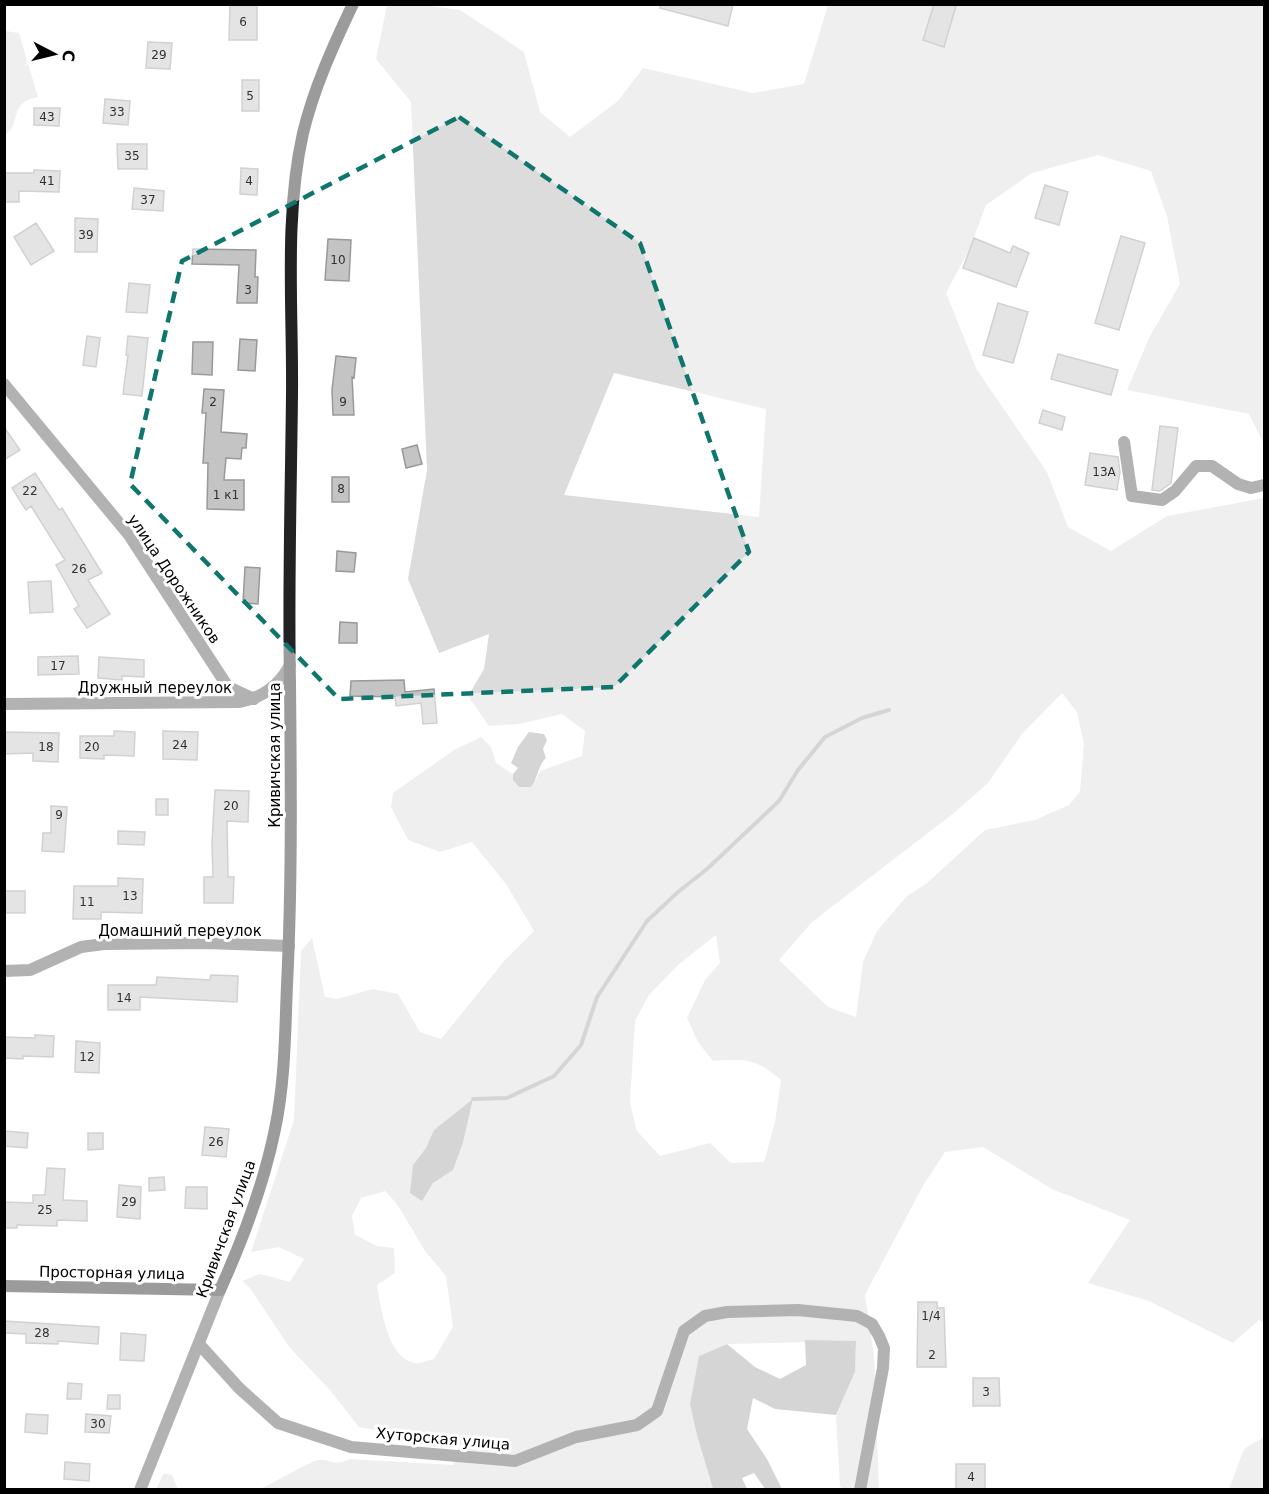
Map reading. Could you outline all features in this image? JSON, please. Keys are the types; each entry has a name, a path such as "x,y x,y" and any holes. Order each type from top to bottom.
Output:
{"street":[{"name":"Кривичская улица","path":"140,1490 254,1204 271,1149 276,1124 281,1082 289,946 292,790 290,235 297,165 307,119 321,79 353,4"},
{"name":"улица Дорожников","path":"4,384 9,395 129,535 228,687 254,699"},
{"path":"1124,442 1132,496 1162,500 1175,491 1196,466 1212,466 1238,484 1251,488 1264,486"},
{"name":"Дружный переулок","path":"4,704 231,703 254,699 273,688 290,665"},
{"name":"Домашний переулок","path":"4,971 30,970 81,947 104,944 206,943 289,946"},
{"name":"Просторная улица","path":"4,1286 220,1290"},
{"name":"Хуторская улица","path":"199,1344 239,1388 279,1423 351,1447 515,1461 576,1437 637,1425 657,1411 684,1331 705,1316 727,1312 798,1310 857,1316 872,1324 884,1348 883,1368 860,1490"}],"highlighted area":[{"path":"459,117 640,243 749,552 614,687 339,699 130,484 182,261"}],"shaded area":[{"path":"387,5 423,5 460,10 524,52 540,112 570,137 618,101 643,68 753,93 804,84 828,5 1264,5 1264,444 1249,414 1127,390 1150,336 1180,284 1167,216 1151,171 1098,155 1032,173 986,205 970,248 946,293 977,370 1047,472 1068,527 1111,551 1167,516 1264,498 1264,1323 1259,1320 1233,1343 1149,1301 1088,1283 1130,1220 1052,1189 983,1147 945,1152 924,1184 865,1295 874,1356 879,1489 840,1487 836,1415 855,1372 856,1341 727,1344 700,1356 698,1440 713,1489 258,1490 318,1460 337,1463 350,1459 453,1465 460,1445 359,1427 329,1389 290,1348 250,1288 242,1281 260,1274 290,1282 304,1259 279,1247 251,1252 294,1120 301,951 312,938 325,997 337,999 373,989 398,994 420,1032 441,1039 505,960 534,931 506,884 472,842 440,852 408,840 391,807 393,793 454,750 481,737 491,747 496,763 513,774 513,780 536,780 540,771 582,756 585,731 562,714 519,724 489,726 468,696 484,669 489,634 439,653 408,579 427,470 411,102 376,59","holes":["614,373 766,409 759,517 564,495","1062,693 1077,712 1084,743 1080,792 1069,805 1035,820 985,830 927,883 906,897 877,931 863,962 856,1017 828,1007 779,960 812,922 954,813 988,783 1022,734","716,935 720,963 705,980 687,1018 698,1042 713,1061 750,1062 764,1067 781,1080 775,1122 764,1162 731,1163 710,1143 660,1156 637,1131 630,1103 635,1021 649,995 679,964","473,1100 463,1143 453,1170 433,1183 413,1165 426,1148 435,1130","385,1191 397,1204 425,1251 446,1276 453,1327 434,1359 415,1363 405,1359 392,1342 383,1318 377,1285 395,1273 394,1248 377,1246 355,1235 352,1216 361,1198"]},
{"path":"5,31 19,33 38,97 22,104 10,130 5,135"},
{"path":"529,732 544,734 547,740 543,749 546,758 531,787 519,787 513,780 513,774 518,768 511,763 518,747"},
{"path":"473,1099 463,1143 453,1170 433,1183 422,1201 410,1193 413,1165 426,1148 434,1130"},
{"path":"805,1340 856,1341 855,1372 836,1415 775,1409 753,1398 747,1429 767,1459 782,1489 765,1489 754,1473 742,1478 747,1489 713,1489 690,1404 699,1356 727,1344 755,1367 780,1379 806,1365"},
{"path":"1264,1437 1264,1489 1229,1489 1244,1449"},
{"path":"164,1473 172,1475 178,1489 156,1489"}],"building":[{"path":"230,4 257,4 257,40 229,40"},
{"path":"661,4 733,4 728,26 660,8"},
{"path":"934,4 956,6 944,47 923,40"},
{"path":"148,42 172,43 170,69 146,68"},
{"path":"242,80 259,80 259,111 242,111"},
{"path":"105,99 130,101 128,125 103,123"},
{"path":"34,108 60,108 59,126 34,125"},
{"path":"117,144 147,144 147,169 118,169"},
{"path":"241,168 258,169 257,195 240,194"},
{"path":"34,170 60,171 59,192 19,191 19,202 4,202 4,173 34,173"},
{"path":"1045,185 1068,192 1059,225 1035,218"},
{"path":"134,188 164,191 163,211 132,209"},
{"path":"75,218 98,219 97,252 75,252"},
{"path":"36,223 54,251 31,265 14,237"},
{"path":"1121,236 1145,243 1119,330 1095,323"},
{"path":"974,238 1010,253 1013,246 1029,253 1016,287 963,268"},
{"path":"328,239 351,240 349,281 325,280"},
{"path":"193,249 256,250 257,303 237,303 239,265 192,264"},
{"path":"129,283 150,285 147,313 126,312"},
{"path":"998,303 1028,312 1013,363 983,355"},
{"path":"87,336 100,338 96,367 83,365"},
{"path":"128,336 148,338 142,396 123,394"},
{"path":"240,339 257,340 255,371 238,370"},
{"path":"193,342 213,342 212,375 192,374"},
{"path":"1058,354 1118,370 1111,395 1051,379"},
{"path":"336,356 356,358 354,378 352,377 354,415 333,415 332,390"},
{"path":"204,389 224,390 221,432 247,434 246,448 242,448 241,459 226,458 224,480 244,480 244,510 207,509 208,463 203,463 206,413 202,413"},
{"path":"1043,410 1065,417 1062,430 1039,423"},
{"path":"1160,426 1178,428 1171,483 1160,491 1152,490"},
{"path":"4,427 20,450 4,460"},
{"path":"417,445 422,464 406,468 402,449"},
{"path":"1090,453 1118,457 1120,472 1117,490 1085,485"},
{"path":"35,473 59,510 62,508 102,573 88,580 110,614 87,628 74,609 79,606 56,565 65,560 31,506 26,510 12,488"},
{"path":"332,477 349,477 349,502 332,502"},
{"path":"337,551 356,553 354,572 336,571"},
{"path":"245,567 260,568 258,604 243,603"},
{"path":"51,581 53,612 30,613 28,582"},
{"path":"340,622 357,623 357,643 339,643"},
{"path":"78,656 79,674 38,675 38,657"},
{"path":"99,657 144,660 144,677 122,676 122,680 98,678"},
{"path":"404,680 405,692 434,689 437,723 423,724 421,703 396,706 395,697 350,696 351,681"},
{"path":"114,731 135,732 134,756 104,755 104,759 80,758 80,736 114,736"},
{"path":"163,731 198,732 197,760 163,759"},
{"path":"4,732 59,733 58,762 33,761 33,753 4,754"},
{"path":"215,790 249,791 248,822 227,821 228,877 234,877 233,903 204,903 204,877 213,877"},
{"path":"156,799 168,799 168,815 156,815"},
{"path":"51,806 67,807 64,852 42,851 43,833 51,833"},
{"path":"118,831 145,832 144,845 118,844"},
{"path":"118,878 143,879 142,913 101,912 101,919 73,919 74,886 118,886"},
{"path":"4,891 25,891 25,913 4,913"},
{"path":"211,975 238,976 237,1002 140,997 140,1010 108,1010 108,985 156,985 157,977 210,980"},
{"path":"35,1035 54,1036 53,1057 4,1058 4,1037 35,1038"},
{"path":"76,1041 100,1043 99,1073 75,1072"},
{"path":"205,1127 229,1129 226,1157 202,1155"},
{"path":"4,1131 28,1133 27,1148 4,1146"},
{"path":"88,1133 103,1133 103,1149 88,1150"},
{"path":"47,1168 65,1169 63,1200 87,1201 87,1221 57,1220 57,1226 17,1225 17,1228 4,1228 4,1202 33,1203 33,1195 45,1195"},
{"path":"164,1177 165,1190 149,1191 149,1178"},
{"path":"119,1185 141,1187 140,1219 117,1217"},
{"path":"186,1187 207,1187 207,1209 185,1208"},
{"path":"918,1302 937,1302 937,1308 944,1308 946,1367 917,1367"},
{"path":"4,1321 99,1327 98,1344 58,1341 58,1344 26,1343 26,1334 4,1333"},
{"path":"121,1333 146,1335 144,1361 120,1360"},
{"path":"973,1378 999,1378 1000,1406 973,1406"},
{"path":"68,1383 82,1384 81,1399 67,1399"},
{"path":"108,1395 120,1395 120,1409 107,1409"},
{"path":"26,1414 48,1415 47,1434 25,1432"},
{"path":"86,1414 111,1416 109,1433 85,1432"},
{"path":"65,1462 90,1464 89,1481 64,1479"},
{"path":"956,1464 985,1464 985,1489 956,1489"}],"waterway":[{"path":"473,1099 507,1098 554,1076 581,1045 597,997 647,921 707,869 779,801 798,770 825,737 862,718 889,710"}]}
